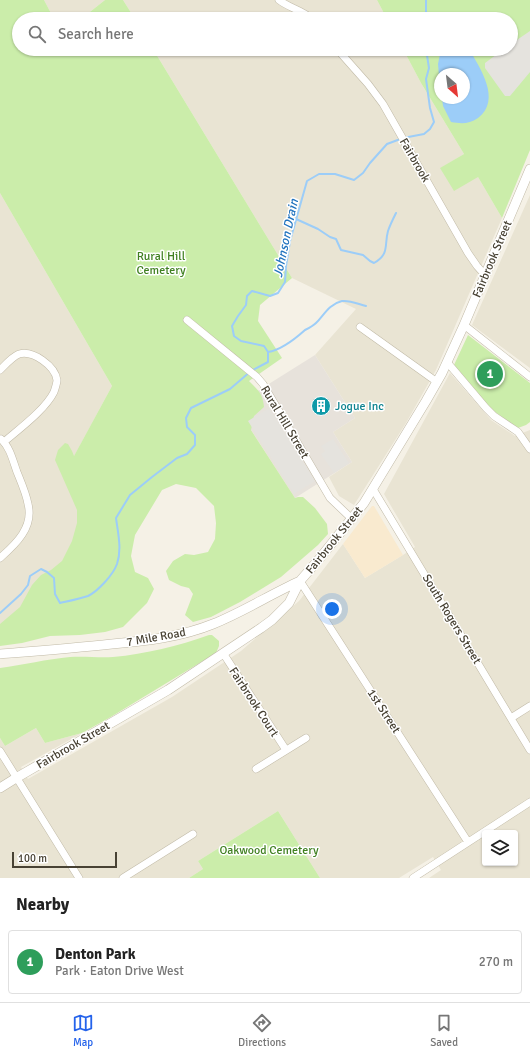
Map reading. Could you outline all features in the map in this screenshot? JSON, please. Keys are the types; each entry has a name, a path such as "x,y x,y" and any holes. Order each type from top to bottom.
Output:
{"street":[{"path":"279,0 302,12"},
{"name":"Fairbrook","path":"343,56 368,84 383,104 468,253 485,275"},
{"name":"Fairbrook Street","path":"0,788 168,690 272,620 289,602 300,581 352,519 373,489 437,382 526,188 530,169"},
{"name":"Rural Hill Street","path":"187,320 257,377 263,384 330,498 352,519"},
{"path":"464,325 530,377"},
{"path":"360,327 437,382"},
{"path":"0,370 10,360 19,354 35,355 46,363 54,373 57,380 54,392 45,406 2,440 10,454 26,495 29,513 24,533 18,541 0,558"},
{"path":"447,362 494,416 518,432 529,444"},
{"name":"South Rogers Street","path":"373,489 530,750"},
{"name":"7 Mile Road","path":"0,654 128,642 180,634 213,624 245,610 300,581"},
{"name":"1st Street","path":"300,581 468,842"},
{"name":"Fairbrook Court","path":"223,653 286,750"},
{"path":"511,718 530,706"},
{"name":"Fairbrook Court","path":"256,769 306,738"},
{"path":"0,751 80,878"},
{"path":"413,878 530,802"},
{"path":"123,878 192,834"}],"shaded area":[{"path":"44,0 105,0 90,12 50,12"},
{"path":"123,0 377,0 383,12 131,12"},
{"path":"530,31 530,72 510,96 505,96 485,68 485,63 494,56 518,56 518,39"},
{"path":"157,56 407,56 421,83 464,154 441,168 478,177 502,218 436,370 406,423 354,505 339,496 329,477 352,462 333,432 355,418 315,355 356,309 292,278"},
{"path":"0,193 112,386 71,462 103,516 0,638"},
{"path":"530,195 530,368 472,325"},
{"path":"315,355 355,418 333,432 352,462 295,498 235,405"},
{"path":"450,373 491,420 515,436 530,430 530,878 429,878 441,870 433,857 399,878 320,878 278,811 198,861 203,869 189,878 0,878 0,738 5,746 36,728 45,743 82,733 21,767 28,779 172,697 241,651 299,601 343,544 365,578 415,547 384,494"},
{"path":"269,408 315,481 294,494 248,421"},
{"path":"333,439 349,463 334,473 321,454 325,451 321,446"},
{"path":"372,506 374,506 403,555 365,578 343,544"}],"green space":[{"name":"Rural Hill Cemetery","path":"0,0 44,0 50,12 12,12 12,56 157,56 292,278 260,305 258,321 282,358 249,381 260,392 264,407 254,416 251,430 295,498 303,497 315,508 327,524 328,534 318,545 281,577 240,602 211,617 193,622 185,615 193,594 189,588 169,580 166,571 173,561 185,554 194,555 208,552 215,539 216,523 214,506 196,488 176,484 162,490 135,535 131,556 135,572 148,578 154,589 147,603 123,627 105,632 50,636 22,643 0,646 0,624 20,607 32,585 41,575 51,570 62,561 72,541 77,523 77,510 55,460 58,450 65,443 68,444 74,456 112,386 0,193"},
{"path":"105,0 123,0 131,12 90,12"},
{"path":"377,0 530,0 530,150 502,218 478,177 454,191 440,168 464,154 421,83 407,56 518,56 518,12 383,12"},
{"path":"468,335 530,383 530,422 526,425 518,428 492,410 454,365"},
{"path":"212,635 219,641 219,646 216,653 82,733 45,743 36,728 5,746 0,738 0,668 70,657 108,657 138,654 186,643"},
{"name":"Oakwood Cemetery","path":"278,811 320,878 189,878 203,869 198,861"}],"water":[{"path":"440,56 473,56 483,74 489,93 485,111 478,118 462,123 451,122 443,106 443,104 470,104 470,68 438,68"}],"waterway":[{"name":"Johnson Drain","path":"426,0 426,12"},
{"name":"Johnson Drain","path":"0,613 21,594 28,585 30,576 41,569 54,578 55,594 60,603 88,596 109,578 117,564 119,553 116,518 130,495 177,458 187,454 195,445 195,435 187,427 186,418 191,408 230,389 251,371 268,362 268,352 264,346 241,341 234,336 232,326 246,305 247,296 252,291 270,296 278,293 285,282 290,241 307,181 319,174 335,174 354,180 363,173 387,144 403,138 424,134 430,129 434,122 430,108 426,79 429,68 427,56"},
{"path":"296,219 336,239 341,250 363,255 374,263 379,260 386,249 388,231 396,213"},
{"path":"268,352 283,347 311,327 330,307 337,302 348,301 366,306"}],"place":[{"name":"Denton Park","path":"490,374"},
{"name":"Jogue Inc","path":"321,406"}]}
